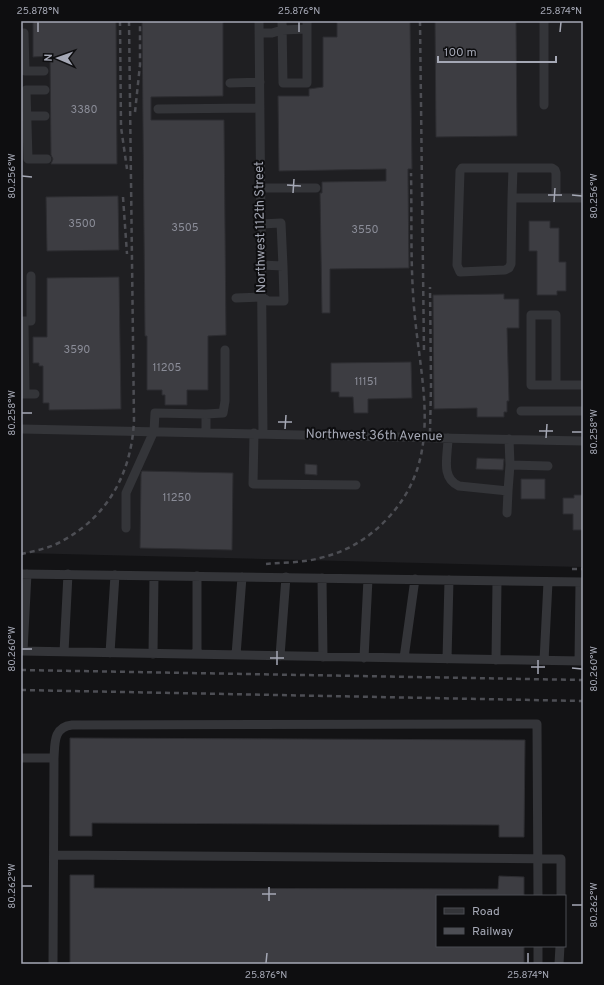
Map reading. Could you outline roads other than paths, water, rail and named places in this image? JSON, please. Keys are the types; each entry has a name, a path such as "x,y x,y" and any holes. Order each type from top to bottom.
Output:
{"street":[{"name":"Northwest 112th Street","path":"259,21 262,297 258,433 253,484 356,485"},
{"path":"544,21 544,105"},
{"path":"259,33 272,33 282,25 307,25 307,83 283,84 282,25"},
{"path":"21,33 24,33 25,71 44,71"},
{"path":"230,83 260,82"},
{"path":"45,90 26,90 24,116 28,159 47,159"},
{"path":"158,109 260,108"},
{"path":"24,116 46,116"},
{"path":"513,168 511,264 509,268 506,270 460,272 457,265 460,171 462,168 464,167 552,168 555,170 556,198"},
{"path":"261,188 316,188"},
{"path":"512,198 583,198"},
{"path":"236,298 262,297 268,300 284,301 281,223 261,224"},
{"path":"262,265 283,266"},
{"path":"31,276 31,321 22,321 23,394 36,394"},
{"path":"556,385 556,316 531,315 531,385 556,385 583,384"},
{"path":"126,528 126,493 154,432 155,413 223,413 225,401 225,350"},
{"path":"521,411 583,411"},
{"path":"206,414 206,432"},
{"name":"Northwest 36th Avenue","path":"21,429 583,441"},
{"path":"448,438 446,473 454,484 487,490 508,491"},
{"path":"507,513 510,465 509,439"},
{"path":"510,465 548,466"},
{"path":"24,574 68,574 581,582 581,661 22,651 24,574"},
{"path":"64,652 68,574"},
{"path":"110,653 115,575"},
{"path":"153,654 154,576"},
{"path":"196,576 197,654"},
{"path":"236,655 242,577"},
{"path":"280,656 286,577"},
{"path":"322,578 323,657"},
{"path":"364,658 368,579"},
{"path":"404,658 415,579"},
{"path":"448,659 449,580"},
{"path":"496,660 498,581"},
{"path":"544,661 548,582"},
{"path":"53,964 54,758 57,734 63,727 72,725 537,724 538,895"},
{"path":"21,758 54,758"},
{"path":"54,856 561,859 560,895"},
{"path":"538,947 538,964"},
{"path":"559,964 560,947"}],"railway":[{"path":"120,21 121,127 127,169"},
{"path":"21,554 52,546 79,531 93,519 115,490 129,457 134,420 129,21"},
{"path":"135,112 140,65 140,21"},
{"path":"420,21 424,352"},
{"path":"266,564 313,560 339,552 356,544 372,533 387,519 405,496 416,473 422,448 425,423 424,397 412,282 411,173"},
{"path":"123,197 127,254"},
{"path":"430,287 430,433"},
{"path":"572,569 583,569"},
{"path":"21,670 583,680"},
{"path":"21,690 583,701"}]}
